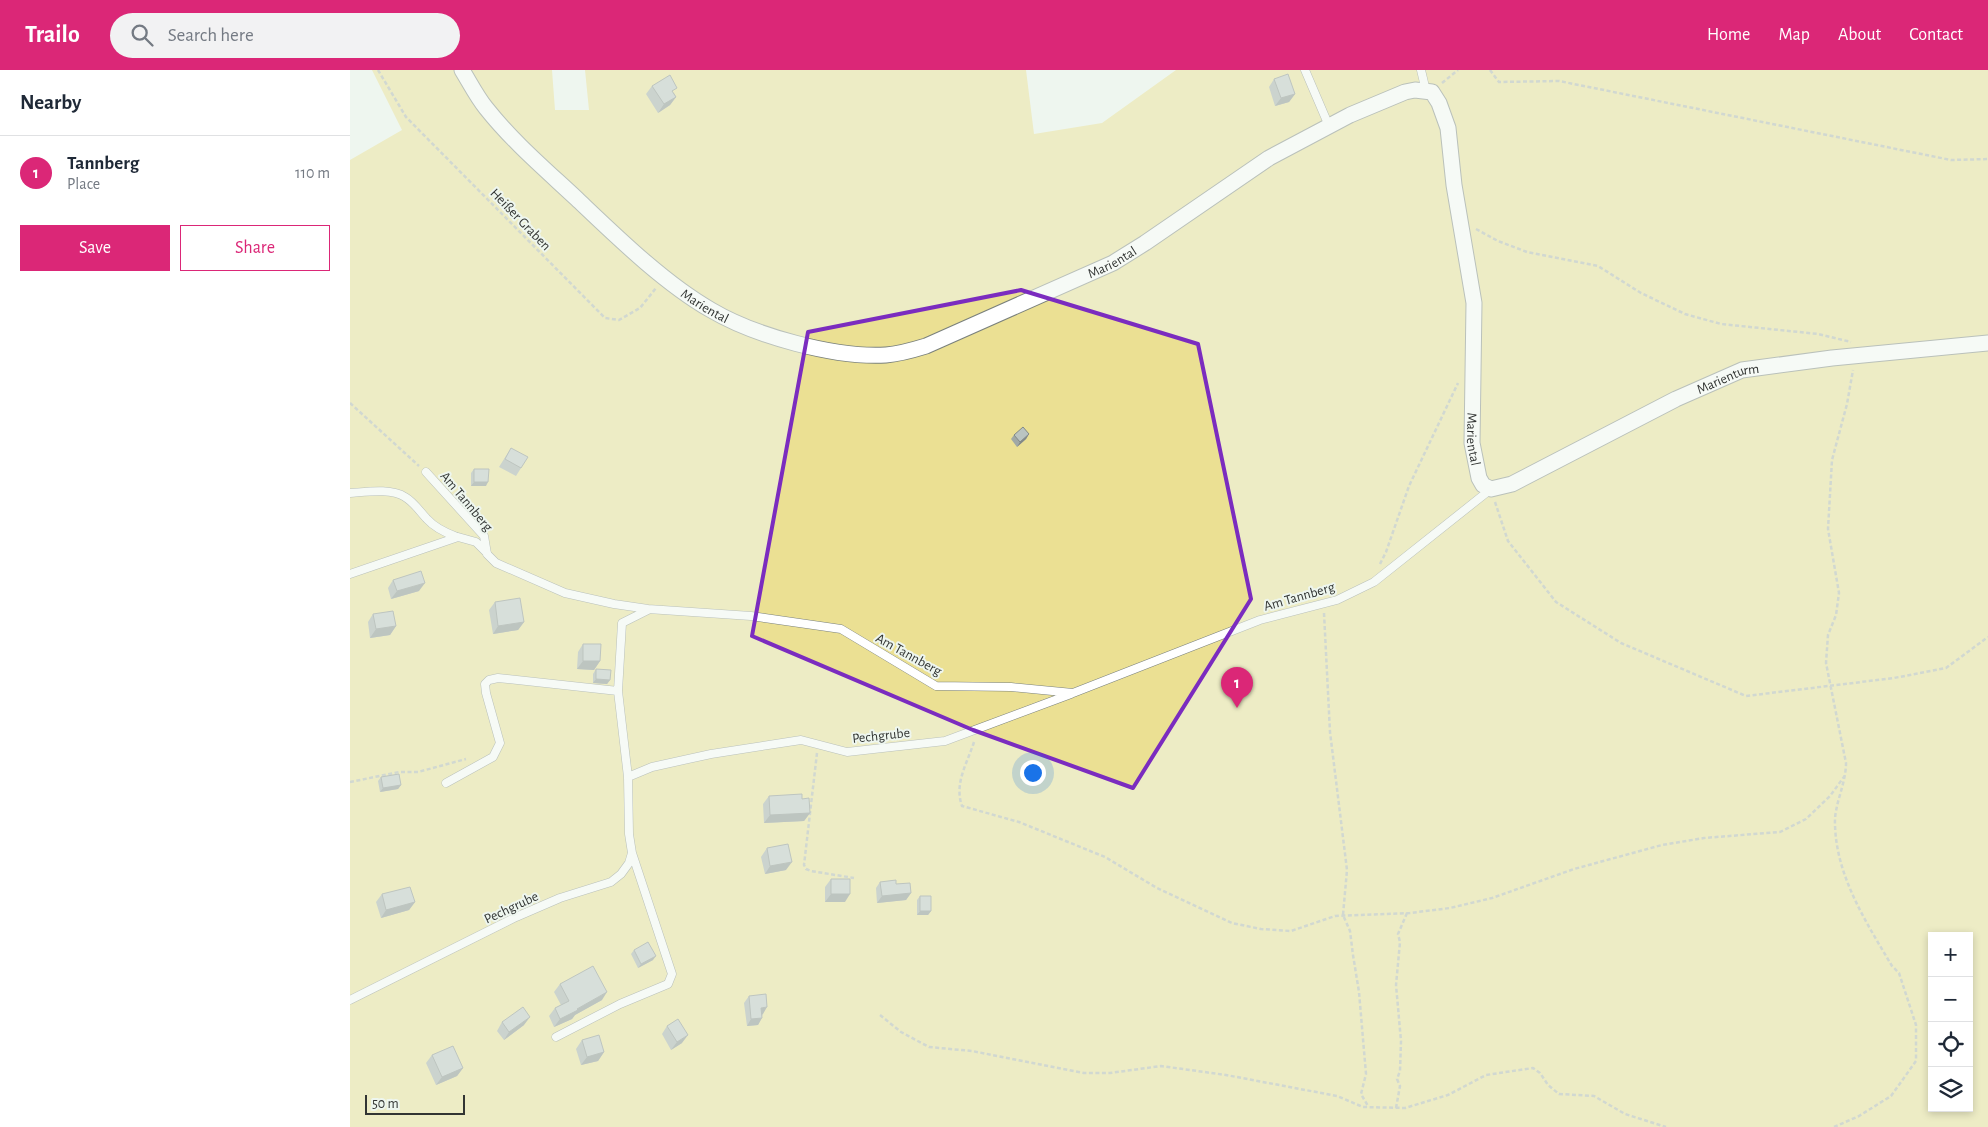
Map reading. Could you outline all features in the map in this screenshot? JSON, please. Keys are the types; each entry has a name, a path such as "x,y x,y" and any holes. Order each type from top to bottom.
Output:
{"street":[{"name":"Mariental","path":"462,70 486,107 513,138 596,217 665,278 711,311 775,338 830,350 884,355 906,352 926,346 1113,263 1268,158 1394,95 1415,90 1429,92 1439,103 1448,128 1460,219 1474,303 1472,442 1479,478 1483,485 1491,489"},
{"name":"Marienturm","path":"1491,489 1512,484 1676,399 1742,370 1855,349 1988,343"}],"lane":[{"path":"1304,70 1329,126"},
{"path":"1421,70 1429,92"},
{"name":"Am Tannberg","path":"426,472 484,536 487,554 496,563 565,593 614,604 648,609 751,616 841,629 936,686 1011,687 1073,693 1260,620 1337,600 1368,585 1491,489"},
{"path":"350,493 381,492 404,496 427,519 445,533 476,542 487,554"},
{"path":"350,574 458,537"},
{"path":"556,1037 620,1004 668,984 672,974 632,853 629,834 628,777 618,691 622,623 648,609"},
{"path":"446,783 493,757 500,743 486,693 485,684 489,680 498,678 618,691"},
{"name":"Pechgrube","path":"628,777 652,767 711,754 801,740 847,752 944,741 1073,693"},
{"name":"Pechgrube","path":"350,1000 516,917 560,898 611,882 621,874 629,863 632,853"}],"path":[{"name":"Heißer Graben","path":"378,70 406,117 605,318 619,320 640,308 665,278"},
{"path":"1429,92 1458,70"},
{"path":"1490,70 1499,82 1559,81 1951,160 1988,159"},
{"path":"1460,219 1498,241 1526,252 1598,266 1642,292 1685,314 1721,324 1818,334 1855,349 1847,404 1832,460 1828,529 1838,593 1836,615 1828,635 1826,663 1846,763 1846,774 1834,822 1840,863 1855,900 1892,966 1898,973 1916,1024 1916,1062 1891,1096 1859,1116 1834,1127"},
{"path":"1368,585 1386,552 1399,510 1419,463 1461,378 1474,361"},
{"name":"Am Tannberg","path":"350,402 393,444 426,472"},
{"path":"1491,489 1508,542 1556,602 1621,644 1746,696 1894,678 1946,668 1988,637"},
{"path":"1324,604 1330,732 1346,870 1343,915 1350,931 1359,992 1366,1074 1362,1094 1368,1107"},
{"path":"977,728 959,783 959,797 962,806 1019,822 1105,857 1157,888 1232,923 1261,929 1291,931 1315,921 1343,915 1407,913 1450,908 1492,898 1574,869 1662,845 1704,838 1780,832 1806,819 1830,796 1846,774"},
{"path":"818,744 804,865 806,869 811,871 854,878"},
{"path":"350,782 399,772 418,772 470,758"},
{"path":"1396,1108 1400,1086 1397,1079 1400,1071 1401,1041 1396,985 1400,942 1398,934 1407,913"},
{"path":"880,1015 901,1032 929,1047 972,1051 1084,1073 1110,1073 1162,1066 1226,1075 1337,1096 1363,1107 1405,1108 1448,1095 1486,1075 1533,1068 1559,1094 1594,1096 1625,1114 1666,1127"}],"highlighted area":[{"path":"1021,290 1198,344 1251,599 1133,788 973,730 752,636 808,332"}],"shaded area":[{"path":"372,70 552,70 555,110 589,110 585,70 1026,70 1034,134 1102,123 1176,70 1988,70 1988,1127 350,1127 350,160 402,130"}],"building":[{"path":"1288,74 1295,94 1281,98 1274,79"},
{"path":"670,75 677,88 672,91 676,97 664,104 652,86"},
{"path":"1023,427 1029,434 1020,442 1014,435"},
{"path":"511,448 528,457 521,468 505,459"},
{"path":"474,469 489,469 488,482 474,482"},
{"path":"421,571 425,583 397,591 393,580"},
{"path":"520,598 524,622 498,626 495,602"},
{"path":"393,611 396,626 376,629 373,614"},
{"path":"583,644 601,644 600,661 583,661"},
{"path":"596,669 611,670 610,680 596,679"},
{"path":"399,774 401,785 383,788 381,777"},
{"path":"802,794 802,799 809,798 810,813 770,815 769,796"},
{"path":"788,844 792,862 770,866 767,848"},
{"path":"831,879 850,879 850,894 831,894"},
{"path":"896,880 896,884 910,883 911,893 882,896 880,882"},
{"path":"410,887 415,902 386,910 382,894"},
{"path":"920,896 931,896 931,911 920,911"},
{"path":"648,942 656,956 641,964 634,950"},
{"path":"593,966 607,992 560,1019 555,1008 569,1001 560,984"},
{"path":"766,994 767,1007 761,1008 762,1018 751,1019 749,996"},
{"path":"523,1007 530,1017 509,1032 502,1022"},
{"path":"678,1019 688,1035 677,1042 667,1026"},
{"path":"599,1035 604,1052 587,1057 582,1040"},
{"path":"453,1046 463,1068 442,1077 432,1055"}],"place":[{"name":"Tannberg","path":"1237,708"}]}
